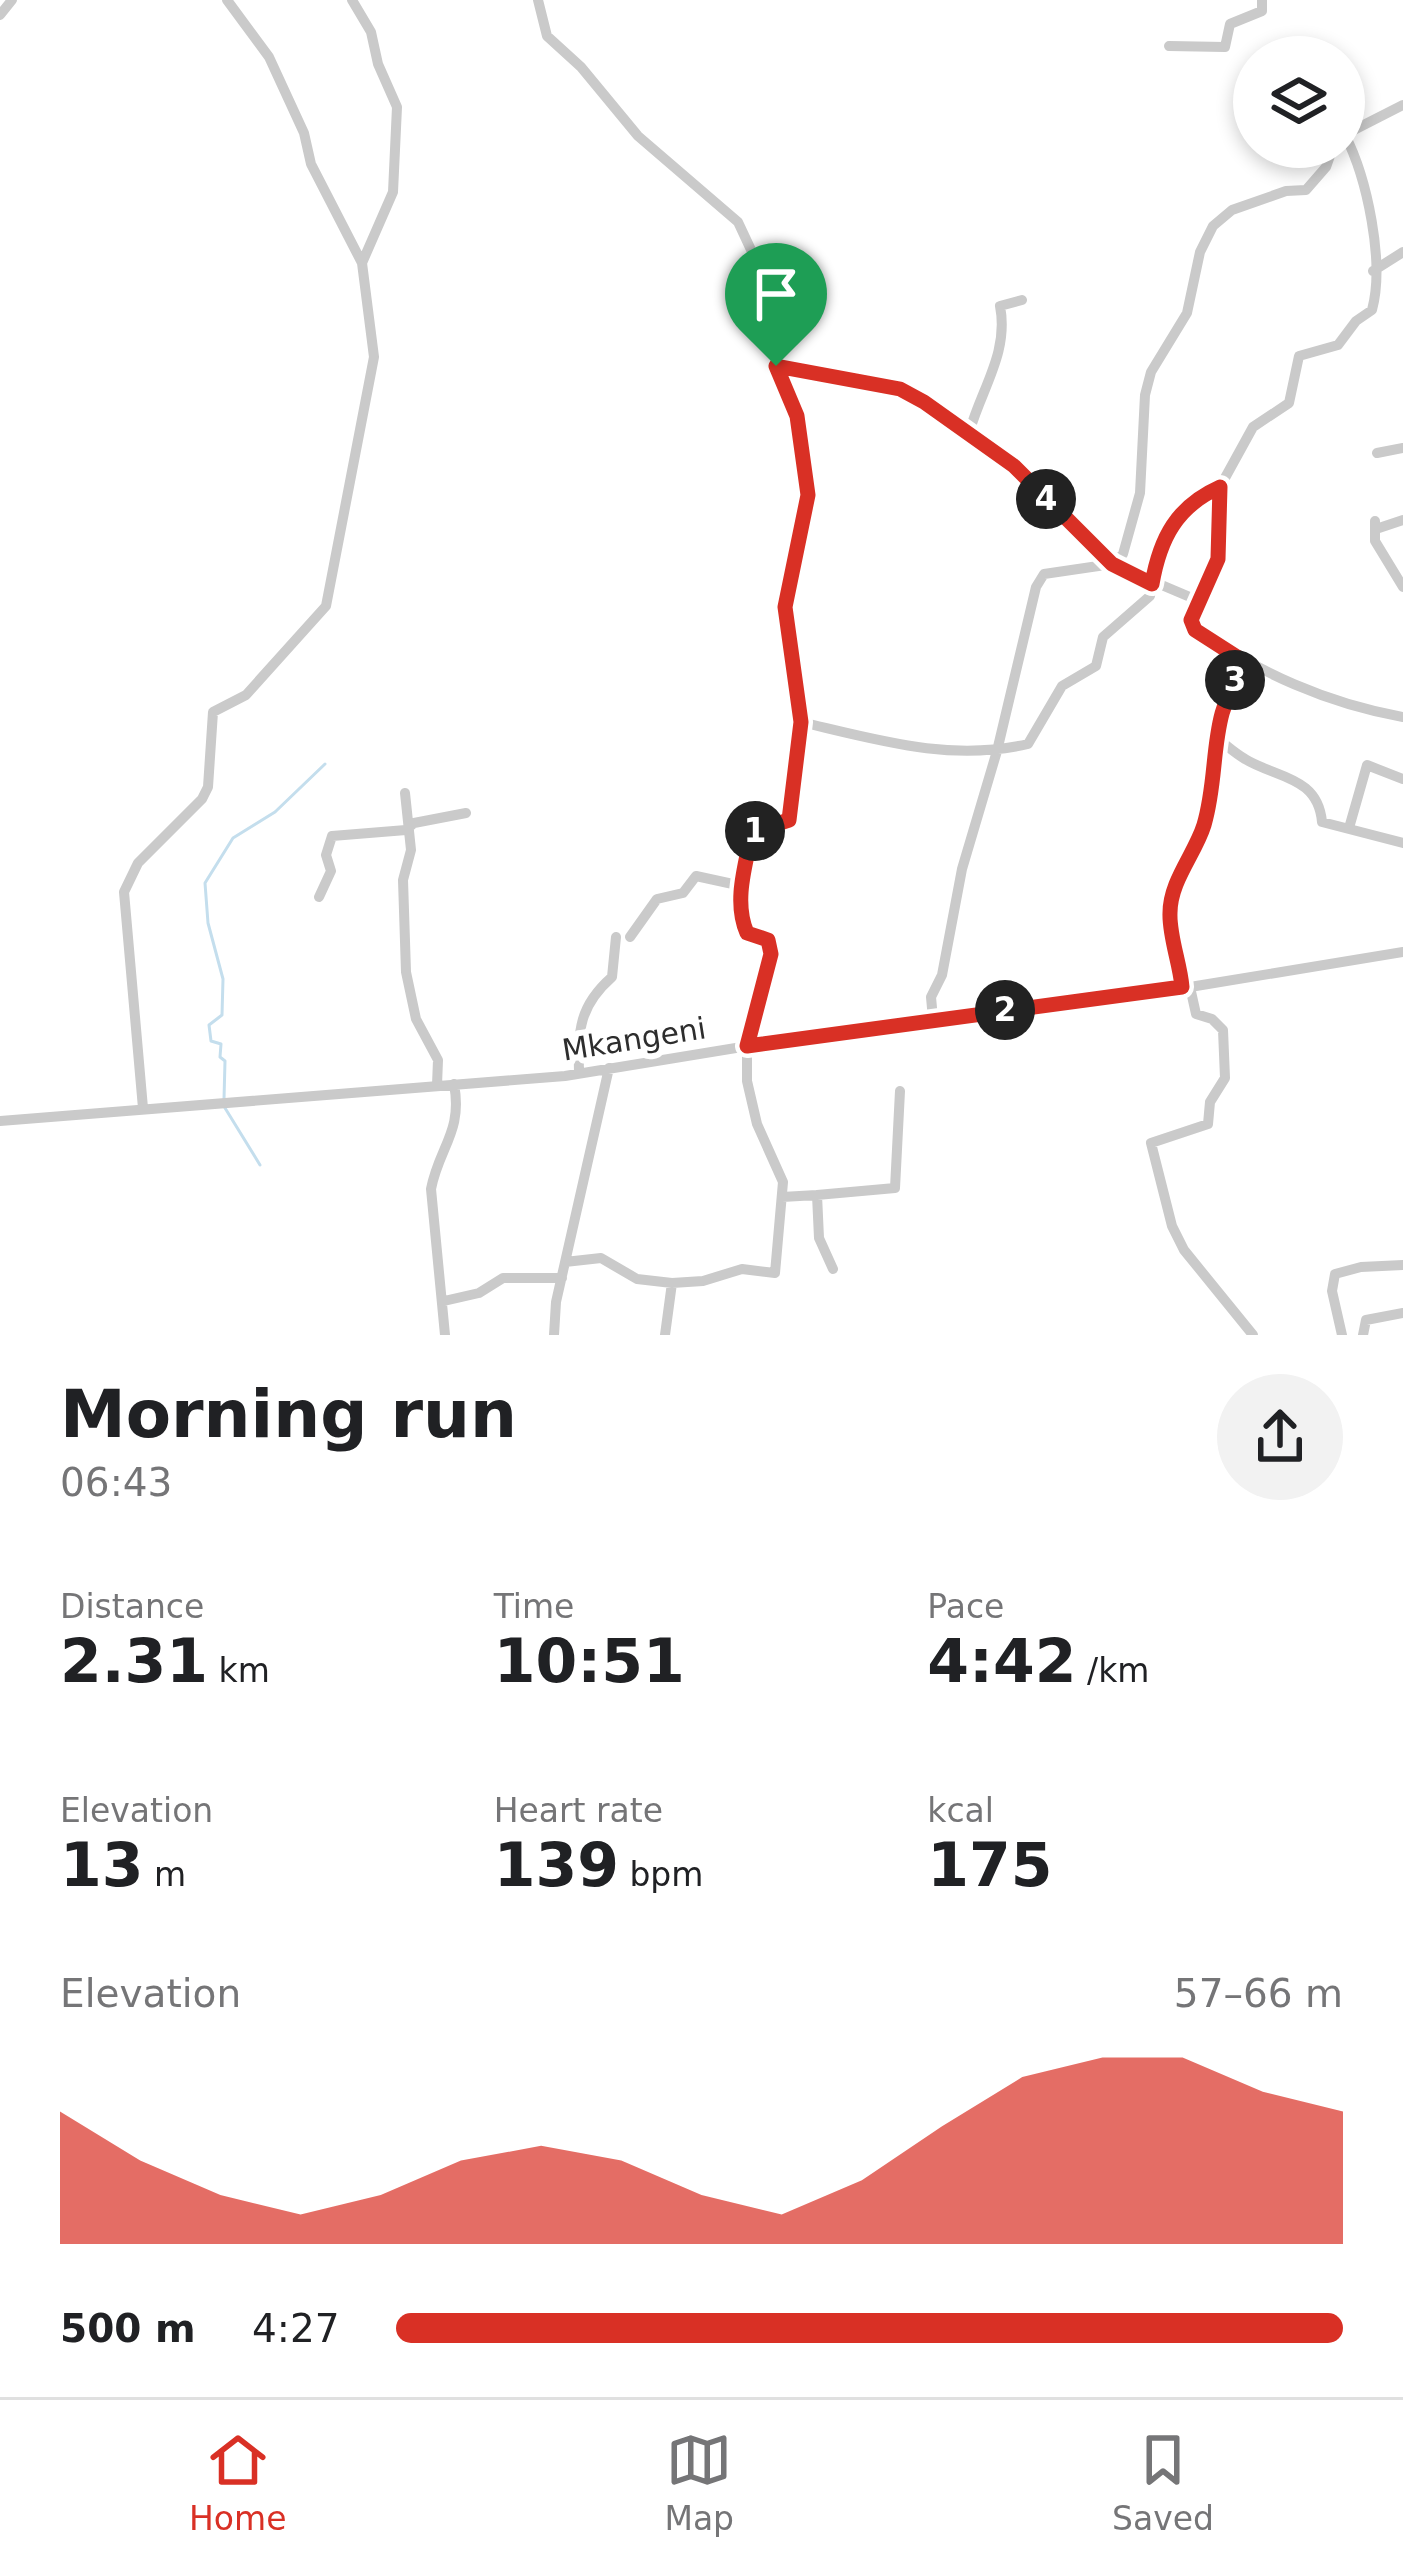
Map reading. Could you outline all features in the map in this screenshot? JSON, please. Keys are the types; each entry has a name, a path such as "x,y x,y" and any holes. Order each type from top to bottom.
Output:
{"street":[{"path":"0,15 12,0"},
{"path":"143,1108 124,892 138,863 202,800 208,788 214,712 246,695 326,606 374,357 362,263 311,164 304,133 269,57 227,0"},
{"path":"352,0 371,32 378,64 397,106 393,192 362,263"},
{"path":"538,0 547,36 581,68 638,136 715,198 749,238 751,257 782,314 776,366 797,416 808,495 785,607 801,722 789,820 752,832 740,916 747,933 768,940 771,954 747,1046 747,1081 757,1124 781,1172 775,1273 742,1269 703,1281 672,1283 638,1279 601,1258 566,1262"},
{"path":"1169,46 1225,47 1230,24 1262,10 1262,0"},
{"path":"1365,125 1403,105"},
{"path":"933,1019 932,997 942,975 962,869 997,751 1036,587 1044,574 1112,564 1123,554 1140,493 1150,372 1187,314 1200,252 1213,226 1232,210 1286,191 1306,190 1325,168"},
{"path":"1362,168 1372,215 1372,310 1338,344 1299,356 1289,403 1253,427 1220,487 1218,559 1191,620 1195,630 1248,664 1306,692 1403,717"},
{"path":"1373,271 1403,252"},
{"path":"970,430 981,391 1000,356 1000,306 1022,299"},
{"path":"776,366 900,389 970,430 1014,466 1112,564 1197,600"},
{"path":"1377,453 1403,448"},
{"path":"801,722 934,752 997,751 1028,744 1062,686 1096,665 1103,638 1150,596 1158,550 1189,500 1220,487"},
{"path":"1403,520 1375,525 1375,542 1403,587"},
{"path":"1248,664 1223,701 1203,829 1182,872 1170,914 1196,1015 1212,1019 1223,1030 1225,1078 1210,1102 1208,1124 1151,1143 1172,1226 1184,1250 1253,1335"},
{"path":"1214,736 1248,761 1274,769 1308,789 1317,799 1322,822 1403,843"},
{"path":"1349,828 1367,765 1403,779"},
{"path":"405,793 411,850 403,880 406,972 416,1018 438,1060 437,1085"},
{"path":"320,897 331,872 326,855 332,836 406,830 414,823 466,813"},
{"path":"579,1073 578,1042 587,999 612,977 623,937 657,899 682,893 696,876 742,886"},
{"name":"Mkangeni","path":"0,1120 579,1073 1403,952"},
{"path":"554,1335 562,1278 609,1069"},
{"path":"446,1335 430,1189 453,1137 454,1084"},
{"path":"782,1197 895,1188 900,1091"},
{"path":"817,1195 819,1238 833,1269"},
{"path":"1342,1335 1332,1292 1335,1274 1403,1265"},
{"path":"444,1300 479,1293 503,1278 562,1278"},
{"path":"665,1335 672,1283"},
{"path":"1363,1335 1366,1320 1403,1312"}],"waterway":[{"path":"224,1099 225,1061 220,1057 221,1044 211,1041 209,1025 222,1015 223,979 208,923 205,883 233,838 275,812 325,764"},
{"path":"225,1108 260,1165"}],"route":[{"path":"776,366 900,389 924,402 970,430 1014,466 1112,564 1152,584 1158,550 1171,525 1189,500 1220,487 1218,559 1191,620 1195,630 1248,664 1223,701 1203,829 1175,889 1170,914 1182,987 747,1046 771,954 768,940 747,933 740,916 752,832 789,820 800,762 801,722 785,607 808,495 797,416 776,366"}]}
